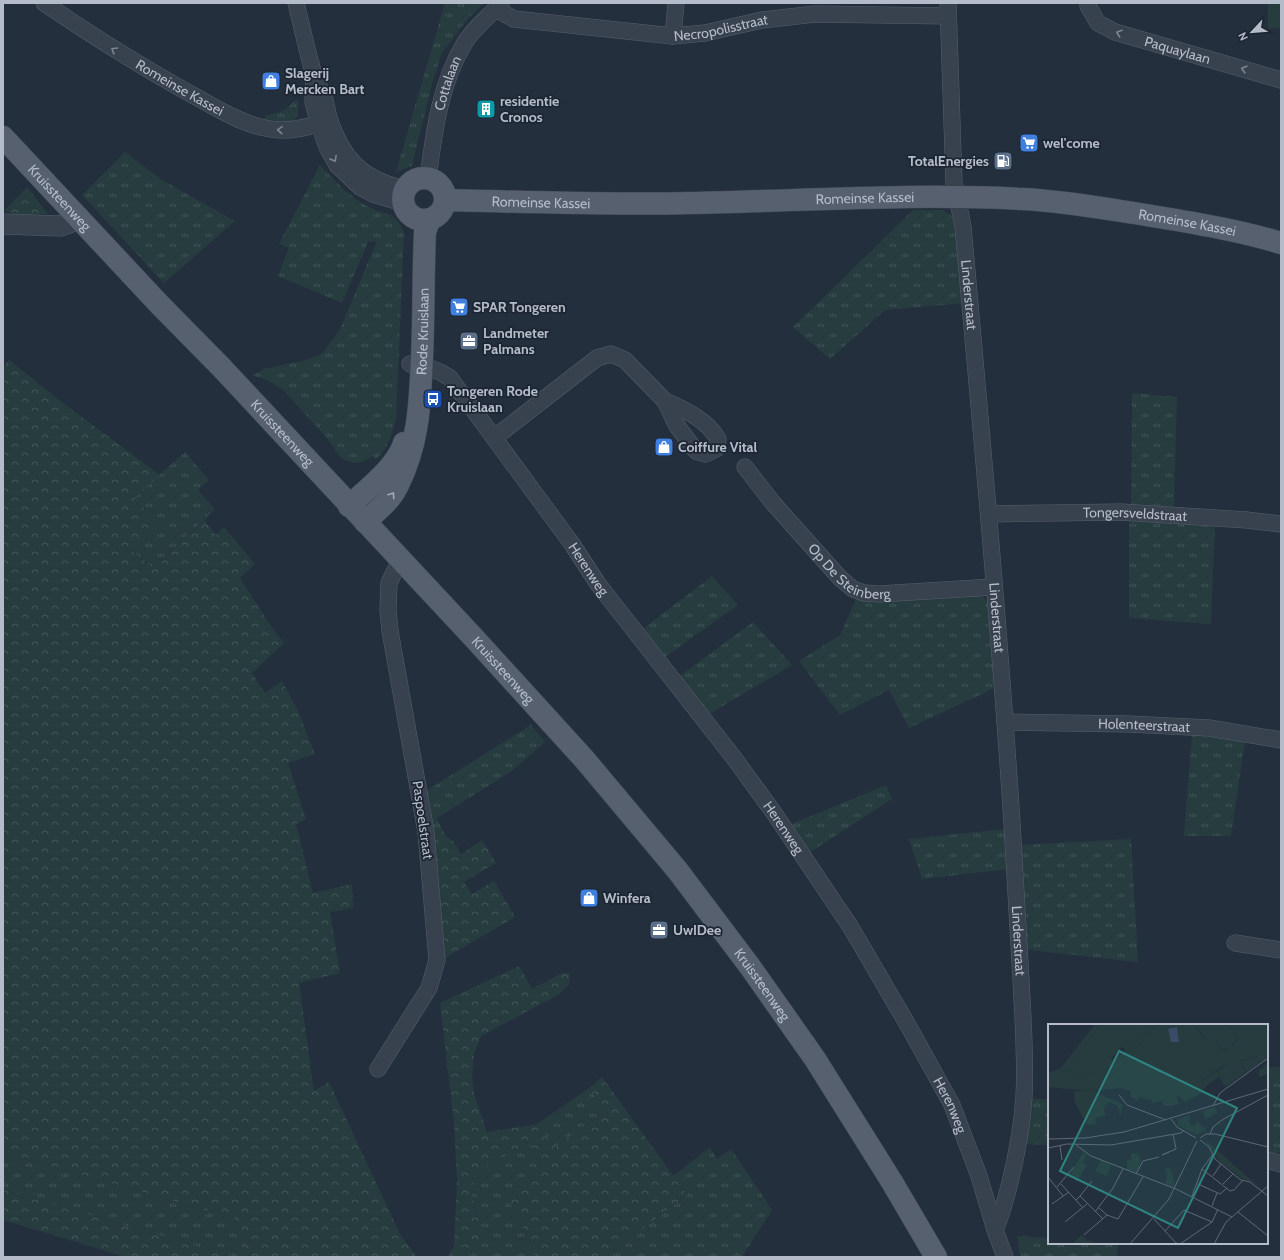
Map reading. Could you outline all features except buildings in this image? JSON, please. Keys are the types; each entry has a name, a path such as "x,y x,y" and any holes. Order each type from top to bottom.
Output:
{"main road":[{"name":"Kruissteenweg","path":"3,137 159,304 226,372 585,760 678,871 751,968 815,1060 892,1182 936,1257"},
{"path":"428,178 435,181 441,186 445,200 443,209 438,216 413,208 409,184 415,180 428,178"},
{"name":"Romeinse Kassei","path":"445,200 688,203 849,198 956,197 1025,199 1083,206 1204,225 1258,236 1281,243"},
{"name":"Rode Kruislaan","path":"364,522 387,502 397,487 413,446 419,413 416,364 416,232 413,208"},
{"name":"Rode Kruislaan","path":"349,506 382,475 402,448 406,436 407,419 416,364"}],"street":[{"name":"Romeinse Kassei","path":"44,3 100,41 139,65 231,116 257,126 279,130 300,129 324,122"},
{"path":"296,3 314,76 313,102 324,122 349,158 358,168 367,176 391,186 413,208"},
{"path":"673,36 676,3"},
{"name":"Paquaylaan","path":"1088,3 1088,6 1098,23 1115,32 1281,80"},
{"name":"Necropolisstraat","path":"498,6 514,19 673,36 705,33 815,8 948,10"},
{"name":"Cottalaan","path":"428,178 439,113 448,78 464,44 473,32 498,6"},
{"name":"Linderstraat","path":"948,10 954,183 963,227 989,514 993,587 1005,722 1024,1046 1024,1089 1021,1131 1015,1163 1002,1214 995,1230"},
{"path":"3,224 60,226 79,217"},
{"path":"494,438 597,358 611,354 625,360 665,402"},
{"name":"Herenweg","path":"416,364 440,371 450,378 572,544 598,584 734,758 850,926 909,1027 952,1105 979,1176 995,1230 1005,1257"},
{"name":"Op De Steinberg","path":"745,467 773,503 840,578 853,589 864,593 879,594 993,587"},
{"name":"Tongersveldstraat","path":"989,514 1121,512 1247,520 1281,524"},
{"name":"Paspoelstraat","path":"378,1069 429,988 437,960 426,832 390,631 388,610 389,583 400,560"},
{"name":"Holenteerstraat","path":"1005,722 1129,724 1209,728 1281,740"},
{"path":"1235,943 1281,950"},
{"path":"1268,1160 1281,1164"}],"green space":[{"path":"445,3 484,3 470,16 442,53 432,84 412,166 396,172"},
{"path":"1268,3 1281,3 1281,28 1268,29"},
{"path":"297,99 298,115 293,122 275,123 265,120 265,116 283,111"},
{"path":"125,152 162,180 235,221 164,283 82,195"},
{"path":"320,165 344,190 357,200 372,209 391,215 398,221 404,232 396,418 393,430 384,451 375,460 373,456 362,462 356,463 341,458 326,437 283,390 269,381 253,375 264,369 306,360 323,353 340,329 377,241 368,242 342,303 278,276 289,248 279,244"},
{"path":"27,187 48,214 19,215 4,211"},
{"path":"913,210 943,210 952,216 958,227 967,303 885,310 830,359 793,327"},
{"path":"9,360 59,400 160,475 135,497 159,528 133,552 153,568 204,520 216,535 224,527 255,564 240,578 273,629 284,643 252,673 265,693 282,681 298,711 315,754 288,763 306,819 296,824 313,893 352,884 353,908 330,912 340,973 299,983 314,1091 329,1082 401,1236 417,1257 249,1257 244,1233 234,1218 3,1153 3,367"},
{"path":"1132,393 1177,397 1174,507 1131,505"},
{"path":"185,452 209,480 198,490 215,509 153,568 133,552 159,528 134,497"},
{"path":"1129,520 1215,523 1211,624 1129,618"},
{"path":"712,576 738,605 662,659 640,631"},
{"path":"975,594 982,596 990,604 995,688 909,728 889,690 840,715 799,661 840,635 856,599 871,602"},
{"path":"753,622 792,665 706,716 677,678"},
{"path":"531,725 545,742 513,770 437,818 442,829 431,835 424,792"},
{"path":"1192,734 1245,740 1231,836 1184,836"},
{"path":"886,785 892,799 806,855 787,826"},
{"path":"442,829 446,836 454,842 461,854 482,840 496,863 464,882 472,894 494,881 515,917 445,958 431,835"},
{"path":"1006,829 1009,869 922,879 909,839"},
{"path":"1131,839 1138,962 1021,949 1019,845"},
{"path":"519,966 532,989 562,973 570,973 569,985 558,995 481,1036 474,1054 472,1078 474,1094 487,1132 537,1124 555,1148 605,1110 589,1088 602,1077 687,1195 605,1257 536,1257 507,1196 542,1166 529,1142 487,1166 473,1178 472,1199 484,1236 474,1250 454,1245 457,1180 454,1122 440,1003"},
{"path":"1268,1067 1281,1067 1281,1147 1279,1154 1268,1152"},
{"path":"589,1088 605,1110 555,1148 537,1124"},
{"path":"1032,1099 1048,1099 1048,1145 1024,1144"},
{"path":"529,1142 542,1166 507,1196 536,1257 448,1257 454,1245 474,1250 478,1216 472,1199 473,1178 487,1166"},
{"path":"710,1147 717,1159 731,1149 772,1210 742,1257 605,1257 687,1195 673,1176"},
{"path":"3,1153 234,1218 244,1233 249,1257 231,1257 3,1190"},
{"path":"3,1190 231,1257 126,1257 3,1220"},
{"path":"1017,1236 1048,1238 1048,1244 1118,1244 1117,1257 1020,1257"}],"place":[{"name":"Slagerij Mercken Bart","path":"271,81"},
{"name":"residentie Cronos","path":"486,109"},
{"name":"wel'come","path":"1029,143"},
{"name":"TotalEnergies","path":"1003,161"},
{"name":"SPAR Tongeren","path":"459,307"},
{"name":"Landmeter Palmans","path":"469,341"},
{"name":"Tongeren Rode Kruislaan","path":"433,399"},
{"name":"Coiffure Vital","path":"664,447"},
{"name":"Winfera","path":"589,898"},
{"name":"UwIDee","path":"659,930"}]}
